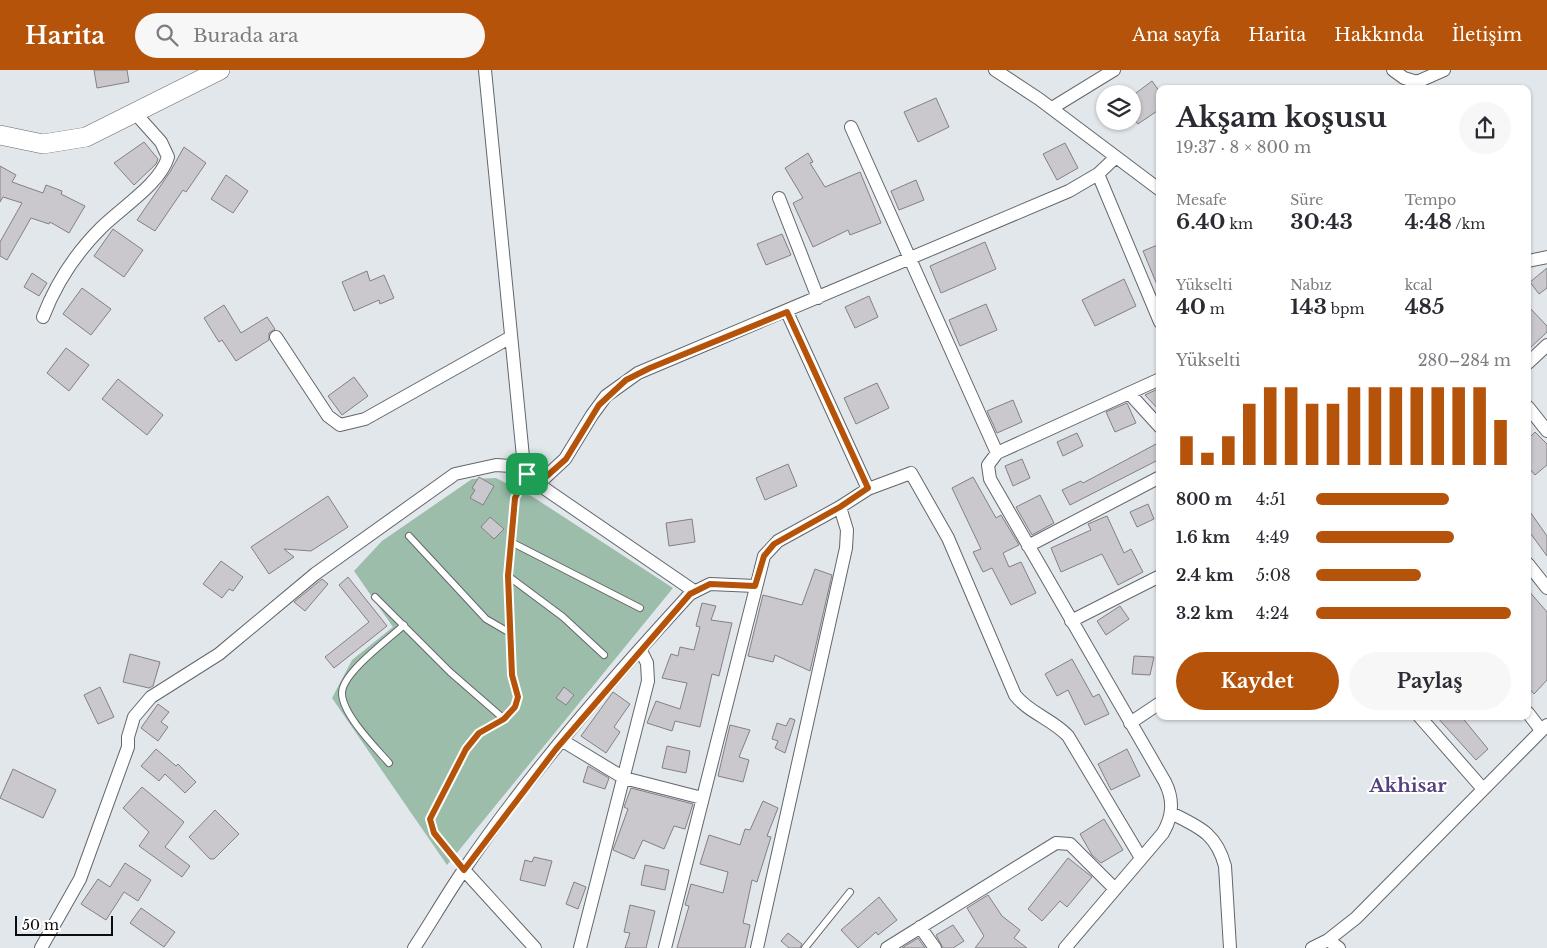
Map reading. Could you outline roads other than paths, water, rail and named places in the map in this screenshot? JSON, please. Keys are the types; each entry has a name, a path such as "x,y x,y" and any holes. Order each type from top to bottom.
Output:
{"street":[{"path":"0,134 43,144 86,137 220,70"},
{"path":"485,70 526,470 538,484 694,591"},
{"path":"995,70 1011,74 1052,108 1156,187"},
{"path":"1052,108 1114,70"},
{"path":"1393,70 1404,78 1417,82 1444,70"},
{"path":"43,317 57,286 75,257 121,208 157,180 166,165 168,157 162,142 135,113"},
{"path":"851,126 997,453"},
{"path":"538,484 566,459 599,405 626,380 650,368 787,312 1069,191 1098,174 1116,156"},
{"path":"1098,174 1156,312"},
{"path":"779,198 818,298"},
{"path":"1531,260 1547,256"},
{"path":"787,312 868,488"},
{"path":"276,337 328,416 340,425 365,419 511,337"},
{"path":"1531,360 1547,345"},
{"path":"1069,946 1163,833 1171,813 1171,797 1165,782 988,475 990,460 997,453 1156,381"},
{"path":"1129,393 1156,423"},
{"path":"1531,411 1547,431"},
{"path":"41,948 80,879 128,747 130,727 145,702 219,654 315,574 455,474 496,465 526,470"},
{"path":"665,948 764,556 774,544 840,507 868,488 911,473 948,538 1015,695 1024,706 1046,718 1068,736 1141,858"},
{"path":"1028,546 1156,479"},
{"path":"757,948 846,548 847,530 840,507"},
{"path":"1531,568 1547,588"},
{"path":"1071,621 1156,578"},
{"path":"414,948 464,870 563,741 640,649 694,591 710,584 755,586"},
{"path":"580,948 648,681 647,663 640,649"},
{"path":"1130,723 1156,706"},
{"path":"1312,948 1328,940 1356,918 1544,728 1531,716"},
{"path":"1423,720 1483,789"},
{"path":"563,741 624,778 702,798"},
{"path":"1171,813 1204,830 1214,841 1223,857 1226,866 1230,948"},
{"path":"887,948 1056,843 1070,844 1115,889"},
{"path":"464,870 535,948"},
{"path":"920,927 935,948"},
{"path":"1328,940 1339,948"}],"lane":[{"path":"464,870 434,833 430,819 466,749 479,733 504,719 515,707 518,697 512,675 508,576 515,498 526,470"},
{"path":"409,536 486,619 510,633"},
{"path":"511,542 640,608"},
{"path":"508,576 563,617 604,655"},
{"path":"375,597 450,672 504,719"},
{"path":"389,763 357,724 344,704 342,692 348,677 404,625"},
{"path":"805,948 850,892"}],"district":[{"name":"Akhisar","path":"1408,785"}]}
